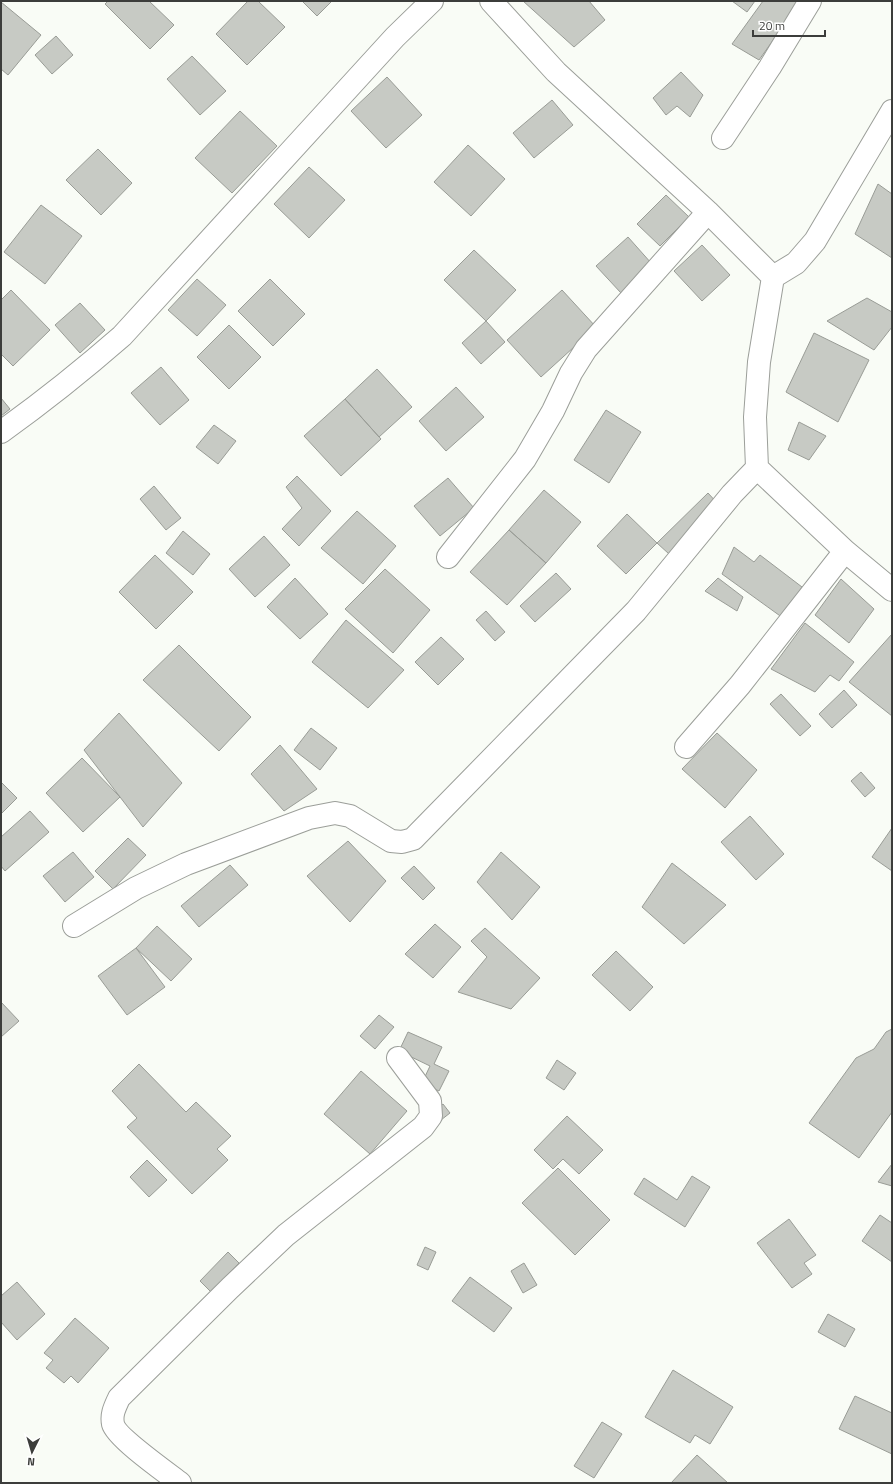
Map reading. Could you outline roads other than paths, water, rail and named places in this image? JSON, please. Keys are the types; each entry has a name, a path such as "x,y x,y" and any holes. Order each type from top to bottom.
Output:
{"street":[{"path":"1,432 36,406 122,336 395,37 432,1"},
{"path":"491,1 556,72 708,212 773,277"},
{"path":"723,138 770,67 810,1"},
{"path":"892,111 815,241 796,263 773,277 759,362 755,417 757,468 845,551 892,590"},
{"path":"448,557 525,459 554,411 571,373 586,349 708,212"},
{"path":"74,926 136,888 186,864 309,818 335,813 350,816 391,841 402,842 413,840 636,611 732,494 757,468"},
{"path":"686,747 740,685 845,551"},
{"path":"180,1483 124,1438 114,1426 113,1412 119,1398 286,1235 423,1127 431,1116 430,1101 398,1058"}]}
